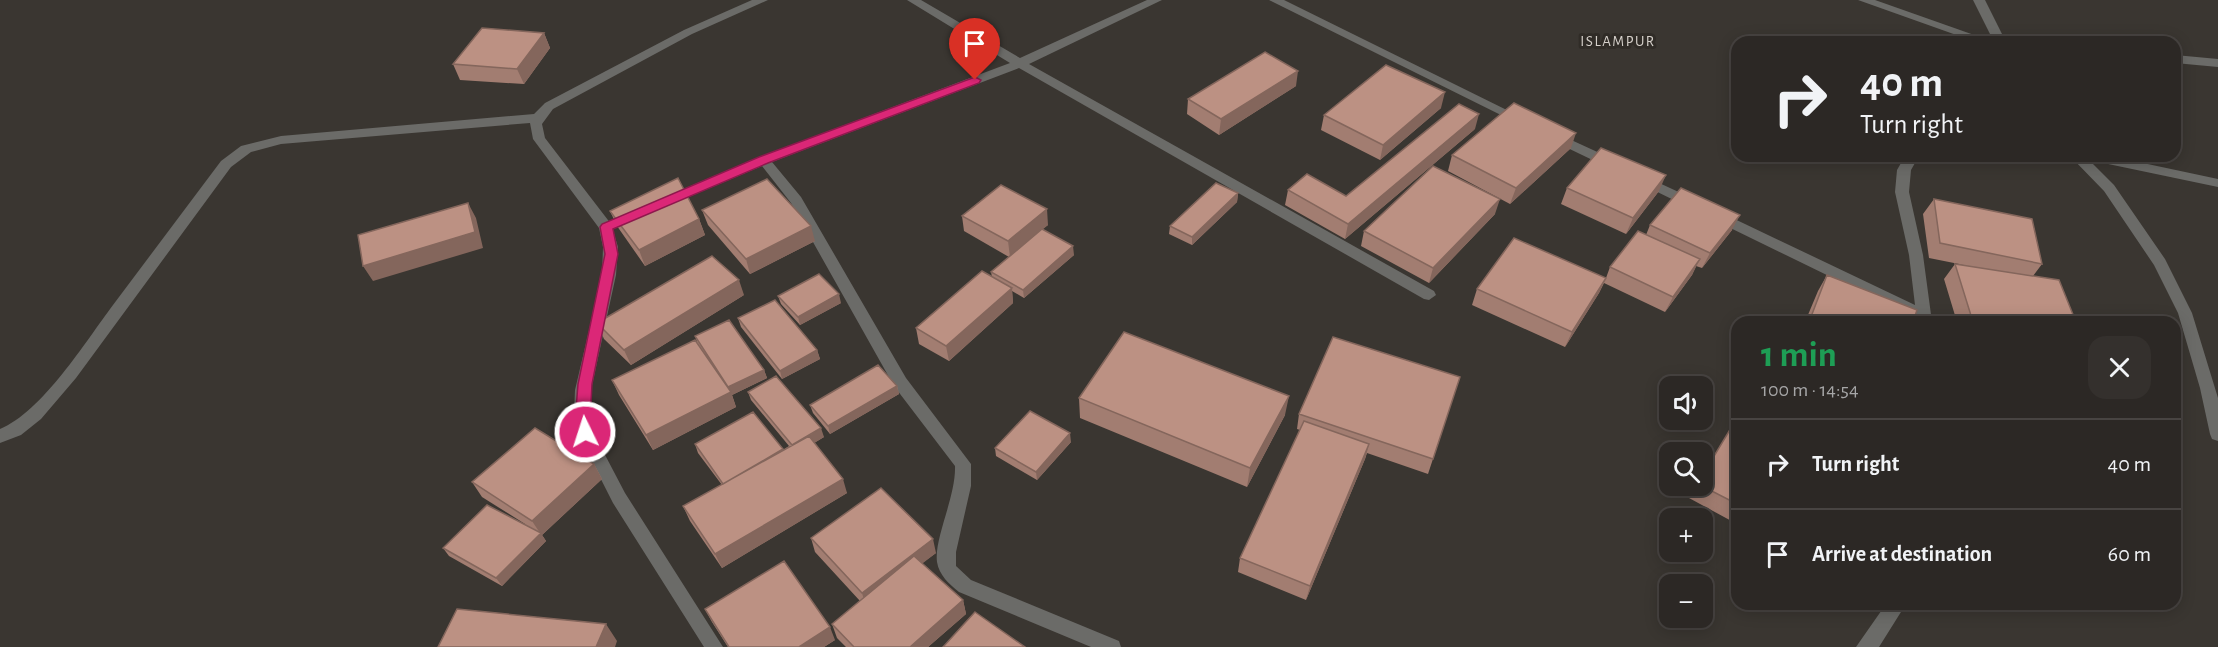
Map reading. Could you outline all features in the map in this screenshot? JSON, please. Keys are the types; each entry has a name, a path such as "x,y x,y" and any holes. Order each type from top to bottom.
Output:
{"street":[{"path":"714,647 619,498 585,432 583,422 585,384 611,254 611,225 540,139 536,124 538,118 549,106 581,88 688,32 762,0"},
{"path":"913,0 1018,64 1269,203 1429,295"},
{"path":"655,206 764,160 1018,64 1156,0"},
{"path":"1275,0 1918,316"},
{"path":"1864,0 1970,36"},
{"path":"1979,0 1997,36"},
{"path":"2181,60 2218,63"},
{"path":"0,436 15,430 35,415 70,374 226,164 241,151 281,140 538,118"},
{"path":"764,160 796,200 900,382 963,464 965,479 962,498 950,534 946,561 952,576 965,586 1112,647"},
{"path":"1909,162 1905,170 1902,192 1916,255 1924,316"},
{"path":"2083,162 2109,188 2160,263 2185,313 2208,388 2218,434"},
{"path":"2118,162 2218,183"},
{"path":"1865,647 1871,643 1893,610"}],"building":[{"path":"482,28 544,33 517,69 453,64"},
{"path":"1265,52 1298,71 1221,119 1188,99"},
{"path":"1386,65 1445,92 1383,145 1324,115"},
{"path":"1514,103 1576,133 1516,188 1452,155"},
{"path":"1459,104 1479,114 1348,224 1288,190 1307,174 1346,196"},
{"path":"1601,148 1666,175 1633,218 1567,188"},
{"path":"1433,166 1500,199 1433,268 1364,231"},
{"path":"678,178 699,219 639,250 610,211"},
{"path":"767,179 811,226 746,259 702,210"},
{"path":"1216,183 1238,193 1192,237 1170,226"},
{"path":"1001,185 1047,209 1008,241 962,216"},
{"path":"1681,188 1740,215 1710,253 1650,225"},
{"path":"1934,199 2032,219 2042,264 1940,243"},
{"path":"468,203 475,232 363,266 358,235"},
{"path":"1042,229 1073,246 1023,290 991,272"},
{"path":"1638,231 1700,259 1673,297 1610,267"},
{"path":"1514,238 1606,278 1572,332 1477,289"},
{"path":"712,256 739,280 624,350 597,323"},
{"path":"1955,264 2059,280 2074,316 1971,316"},
{"path":"982,271 1012,288 946,346 916,328"},
{"path":"819,274 839,294 798,317 778,296"},
{"path":"1827,275 1917,310 1915,316 1811,316"},
{"path":"775,300 817,350 780,371 738,318"},
{"path":"729,320 764,370 728,387 695,336"},
{"path":"1124,332 1289,396 1250,468 1079,398"},
{"path":"1333,337 1460,377 1433,459 1299,414"},
{"path":"695,340 731,392 646,435 612,380"},
{"path":"878,365 897,386 828,426 810,405"},
{"path":"776,376 821,428 792,445 748,392"},
{"path":"1030,411 1070,433 1036,472 995,448"},
{"path":"753,412 783,449 723,484 695,444"},
{"path":"1304,421 1369,444 1310,586 1240,558"},
{"path":"535,428 594,464 532,521 472,482"},
{"path":"1731,428 1731,501 1713,492 1713,458"},
{"path":"809,436 843,479 715,554 683,506"},
{"path":"881,488 933,539 862,593 811,538"},
{"path":"487,505 541,533 496,578 443,548"},
{"path":"914,556 963,600 910,647 854,647 832,624"},
{"path":"784,561 830,627 799,647 729,647 705,609"},
{"path":"457,609 606,624 596,647 438,647"},
{"path":"975,612 1025,647 943,647"}],"district":[{"name":"ISLAMPUR","path":"1618,41"}],"route":[{"path":"585,432 583,422 585,384 611,254 606,227 764,160 975,80"}]}
